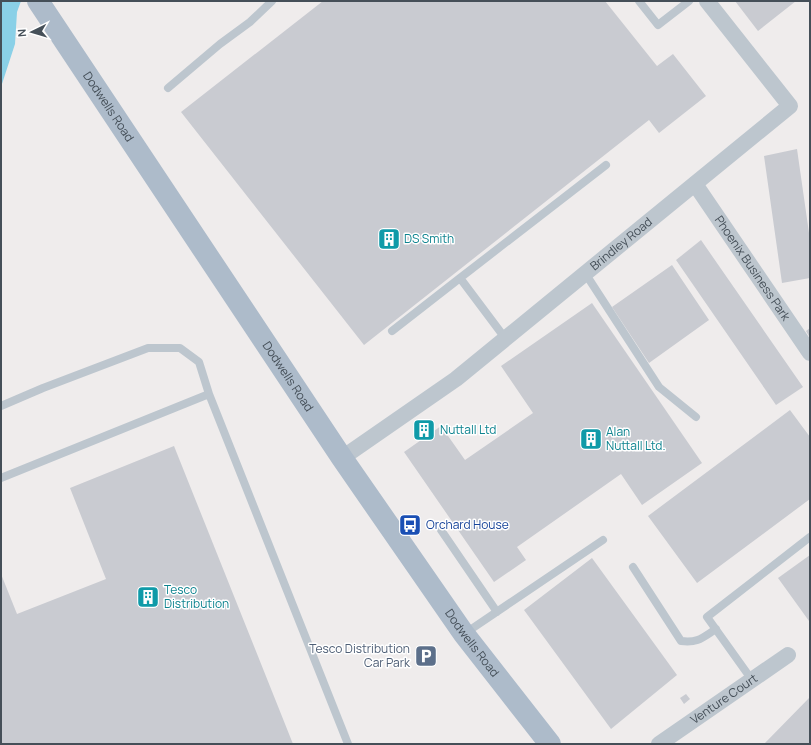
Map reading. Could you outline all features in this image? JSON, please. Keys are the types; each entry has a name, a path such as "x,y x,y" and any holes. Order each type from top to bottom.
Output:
{"main road":[{"name":"Dodwells Road","path":"38,1 342,458 464,634 550,744"}],"street":[{"name":"Brindley Road","path":"342,458 456,379 790,106 707,1"},
{"name":"Phoenix Business Park","path":"695,184 810,353"},
{"name":"Venture Court","path":"660,744 788,655"}],"lane":[{"path":"168,88 220,44 250,22 272,1"},
{"path":"639,1 658,25 689,1"},
{"path":"392,331 606,165"},
{"path":"585,273 659,387 696,417"},
{"path":"460,278 506,338"},
{"path":"1,406 43,388 148,348 180,348 199,362 209,394 348,744"},
{"path":"1,478 209,394"},
{"path":"441,530 497,612"},
{"path":"752,680 707,617 810,536"},
{"path":"464,634 603,540"},
{"path":"633,567 681,641 692,642 699,640 716,629"}],"water":[{"path":"2,1 21,1 17,12 15,44 1,87"}],"building":[{"name":"DS Smith","path":"323,1 605,1 657,66 673,54 706,96 659,133 649,120 364,345 181,112"},
{"path":"735,1 796,1 758,31"},
{"path":"797,149 810,240 810,278 782,283 764,156"},
{"path":"701,240 803,387 776,405 676,260"},
{"path":"672,265 709,320 649,363 612,307"},
{"name":"Alan Nuttall Ltd.","path":"592,303 702,463 642,505 621,474 517,547 526,560 494,582 404,452 441,426 465,460 533,413 501,366"},
{"path":"810,328 810,338 806,331"},
{"path":"790,410 810,437 810,499 697,583 648,516"},
{"name":"Nuttall Ltd","path":"425,426 429,432 423,435 420,429"},
{"name":"Tesco Distribution","path":"174,446 293,744 1,744 1,574 17,614 106,579 70,488"},
{"path":"810,555 810,620 809,621 778,578"},
{"path":"592,558 677,675 611,729 524,610"},
{"path":"686,694 690,699 684,704 680,698"},
{"path":"810,697 810,744 764,744"}],"place":[{"name":"DS Smith","path":"389,239"},
{"name":"Nuttall Ltd","path":"424,430"},
{"name":"Alan Nuttall Ltd.","path":"591,439"},
{"name":"Orchard House","path":"410,525"},
{"name":"Tesco Distribution","path":"148,597"},
{"name":"Tesco Distribution Car Park","path":"426,656"}]}
